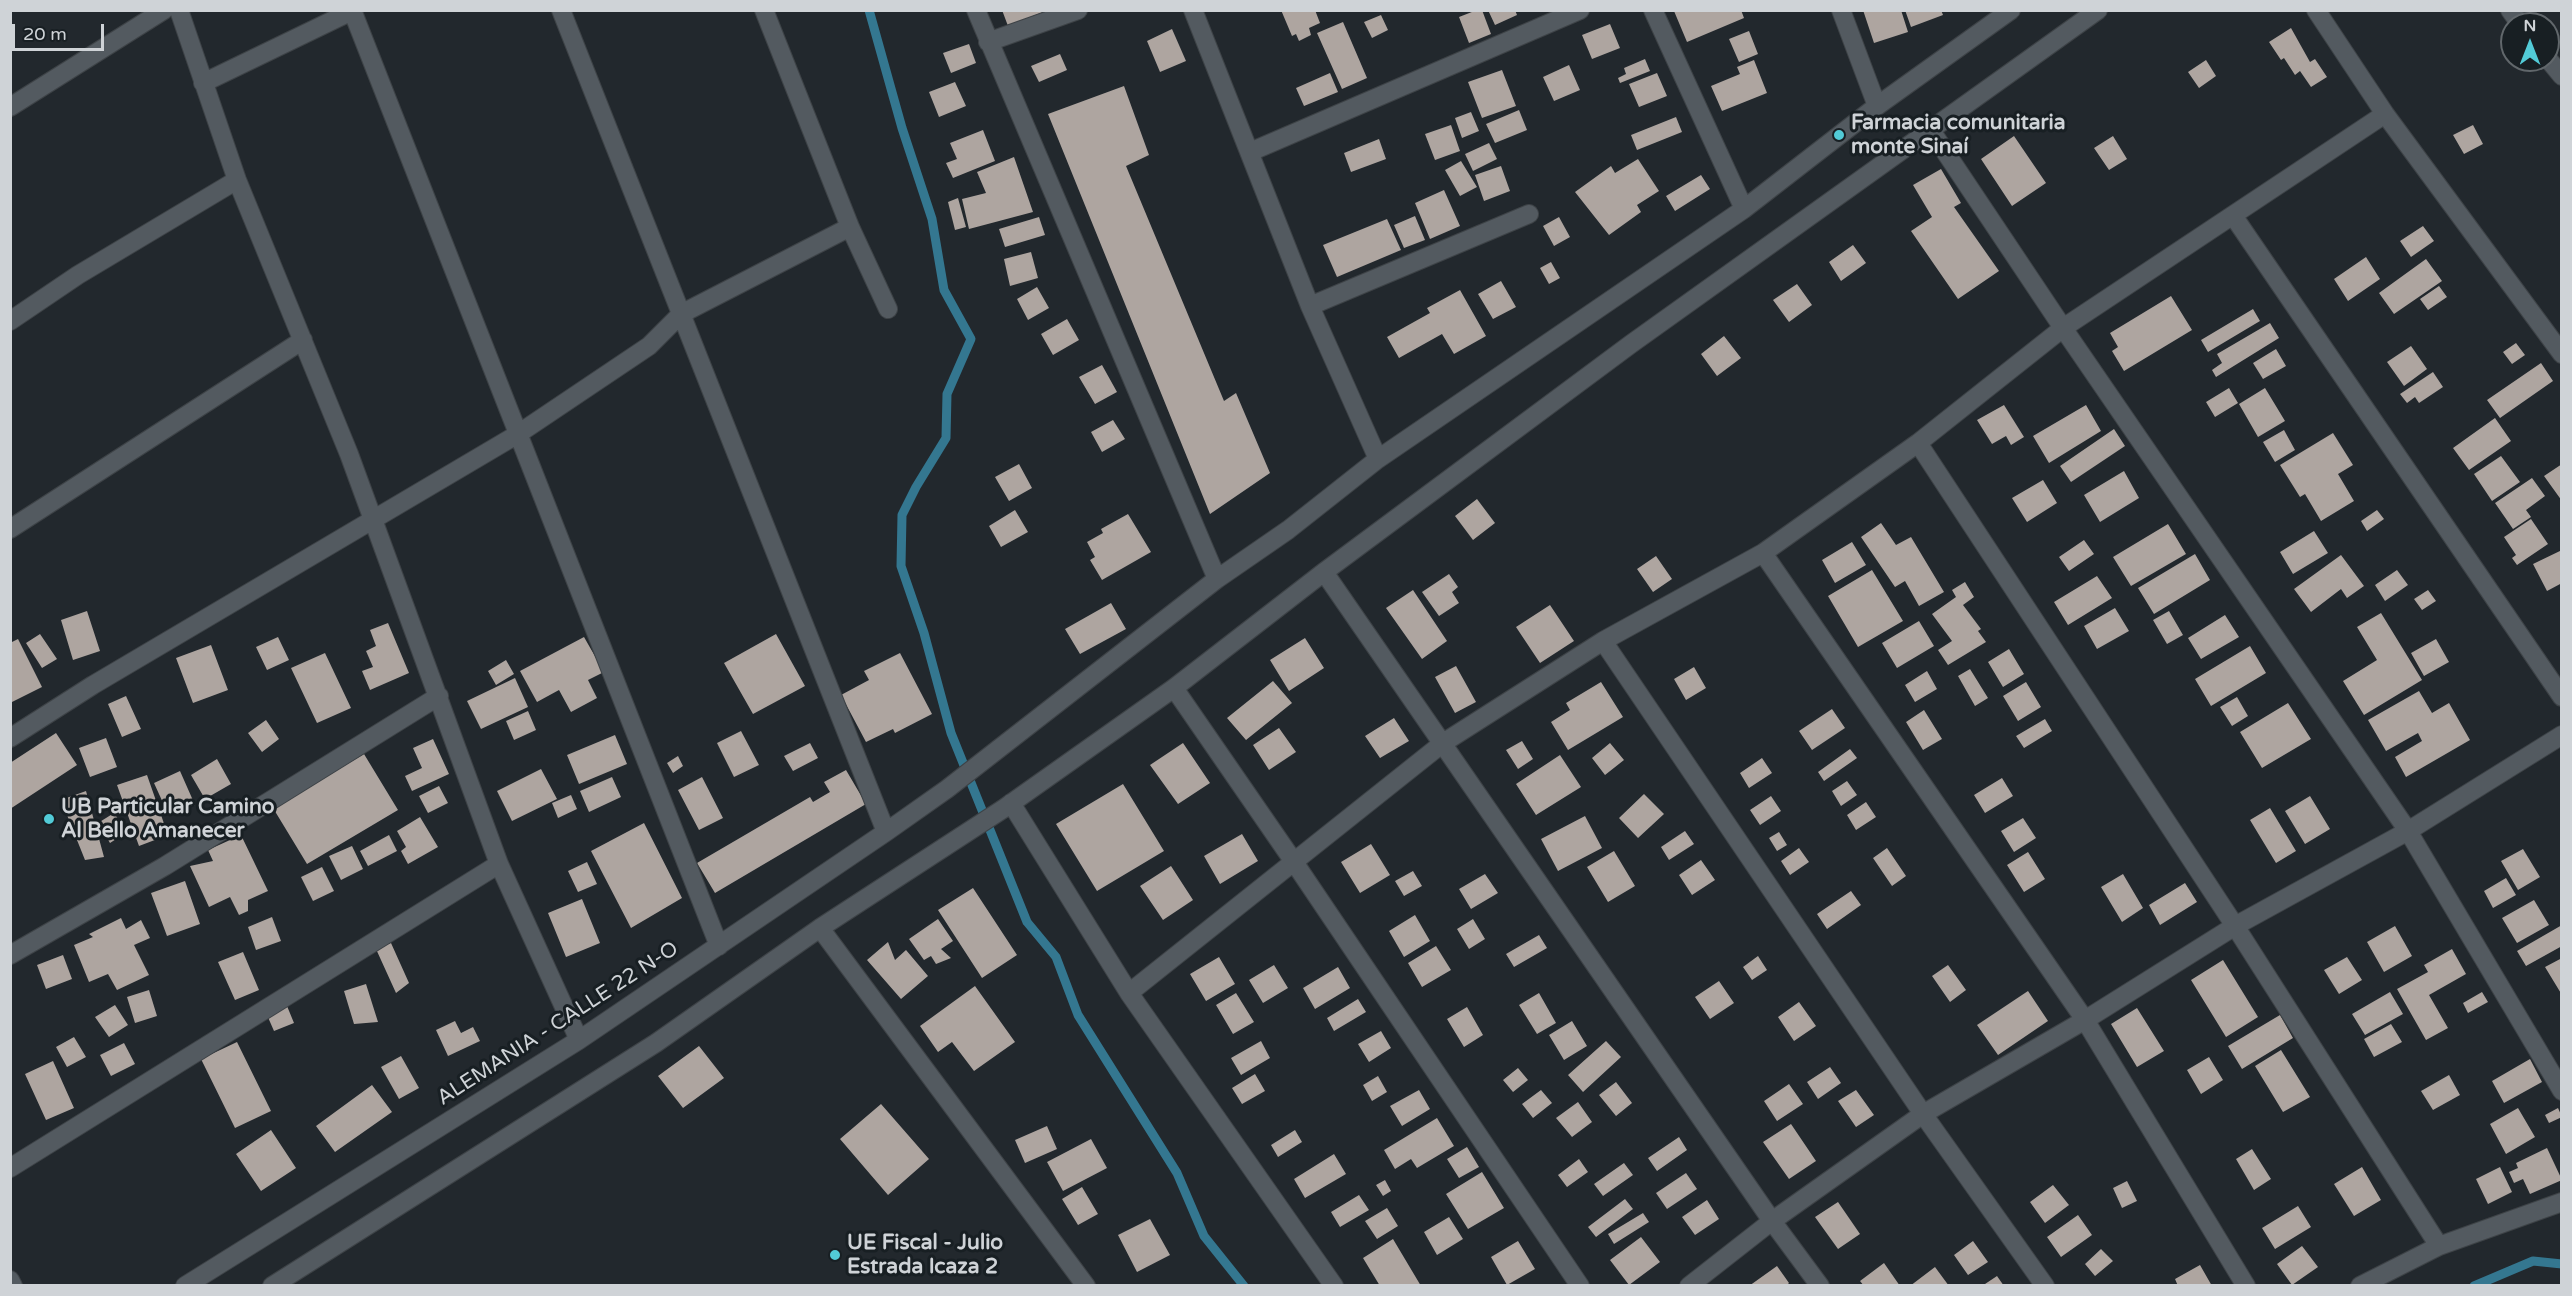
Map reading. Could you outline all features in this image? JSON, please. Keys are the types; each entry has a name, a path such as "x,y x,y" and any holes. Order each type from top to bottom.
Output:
{"street":[{"path":"10,107 164,10"},
{"path":"179,10 237,180 373,518 500,864 579,1040"},
{"path":"561,10 886,832"},
{"path":"764,10 850,227 888,309"},
{"path":"976,10 1217,579"},
{"path":"988,42 1078,10"},
{"path":"1193,10 1310,306 1378,459"},
{"path":"1250,152 1580,10"},
{"path":"1653,10 1744,209"},
{"path":"1841,10 1877,106"},
{"name":"ALEMANIA - CALLE 22 N-O","path":"185,1286 579,1040 886,832 947,789 1217,579 1288,530 1378,459 1744,209 1877,106 2011,10"},
{"path":"272,1286 656,1043 820,928 1007,806 1174,688 1324,572 1640,337 2098,10"},
{"path":"2316,10 2385,114 2562,354"},
{"path":"203,83 352,11 719,946"},
{"path":"1129,993 1443,743 1603,641 1763,553 1918,442 2062,328 2234,217 2385,114"},
{"path":"1930,129 2062,328 2408,831 2562,1091"},
{"path":"10,321 78,275 237,180"},
{"path":"1310,306 1529,214"},
{"path":"2234,217 2562,697"},
{"path":"10,738 93,684 518,434 649,346 681,314 850,227"},
{"path":"10,529 303,340"},
{"path":"1918,442 2235,926 2439,1246"},
{"path":"1763,553 2085,1020 2246,1286"},
{"path":"1324,572 1772,1221 1820,1286"},
{"path":"1603,641 1923,1114 2045,1286"},
{"path":"1174,688 1580,1286"},
{"path":"10,955 165,866 439,696"},
{"path":"1689,1286 1772,1221 1923,1114 2085,1020 2235,926 2408,831 2562,735"},
{"path":"1007,806 1129,993 1334,1286"},
{"path":"10,1168 500,864"},
{"path":"820,928 1086,1286"},
{"path":"2360,1286 2439,1246 2562,1202"},
{"path":"10,1280 13,1286"}],"building":[{"path":"1002,10 1048,10 1008,26"},
{"path":"1281,10 1315,10 1320,23 1309,28 1311,35 1299,41 1296,34 1292,36"},
{"path":"1482,10 1491,34 1469,43 1459,17"},
{"path":"1488,10 1515,10 1517,15 1495,25"},
{"path":"1741,10 1744,18 1687,42 1674,11"},
{"path":"1863,10 1901,10 1908,32 1874,43"},
{"path":"1905,10 1941,10 1943,15 1911,27"},
{"path":"1381,15 1388,30 1372,38 1364,22"},
{"path":"1343,22 1367,78 1342,89 1317,33"},
{"path":"1610,24 1620,48 1592,59 1582,35"},
{"path":"2291,28 2310,62 2315,59 2327,77 2311,87 2300,71 2295,75 2284,58 2281,60 2269,42"},
{"path":"1172,29 1186,61 1160,72 1147,41"},
{"path":"1749,31 1758,54 1739,62 1729,39"},
{"path":"969,44 976,63 951,73 943,53"},
{"path":"1060,54 1067,70 1039,82 1031,66"},
{"path":"1645,59 1650,71 1620,83 1618,78 1626,74 1624,68"},
{"path":"1754,60 1767,93 1722,111 1711,86 1740,74 1737,67"},
{"path":"2206,60 2216,76 2199,88 2188,72"},
{"path":"1569,65 1580,90 1554,101 1543,77"},
{"path":"1502,70 1516,106 1482,118 1468,82"},
{"path":"1330,73 1338,92 1304,106 1296,88"},
{"path":"1657,73 1667,96 1639,107 1629,84"},
{"path":"955,82 966,106 939,117 929,92"},
{"path":"1124,86 1149,155 1126,166 1224,401 1236,393 1270,473 1210,514 1048,114"},
{"path":"1519,110 1527,130 1495,143 1486,124"},
{"path":"1471,112 1479,131 1462,138 1455,118"},
{"path":"1676,117 1682,132 1637,150 1631,135"},
{"path":"1451,125 1460,151 1435,160 1425,134"},
{"path":"2473,125 2483,144 2464,154 2453,135"},
{"path":"983,130 995,161 953,178 946,163 957,159 950,143"},
{"path":"2014,136 2046,183 2012,206 1981,159"},
{"path":"2113,136 2127,159 2109,170 2094,148"},
{"path":"1379,139 1386,159 1351,172 1344,153"},
{"path":"1489,143 1497,159 1473,171 1465,154"},
{"path":"1014,157 1033,212 969,229 962,199 986,193 977,172"},
{"path":"1638,159 1659,191 1637,205 1641,212 1609,235 1575,192 1611,166 1615,173"},
{"path":"1461,161 1477,187 1460,196 1445,170"},
{"path":"1501,166 1510,191 1484,201 1475,175"},
{"path":"1941,169 1961,203 1954,207 1999,271 1958,299 1911,231 1932,217 1913,185"},
{"path":"1701,175 1710,189 1675,211 1666,196"},
{"path":"1444,190 1460,226 1430,239 1415,203"},
{"path":"958,198 966,227 955,230 948,202"},
{"path":"1415,216 1425,240 1404,248 1394,225"},
{"path":"1039,217 1045,235 1005,247 999,229"},
{"path":"1559,217 1570,237 1554,246 1543,226"},
{"path":"1387,219 1401,250 1337,277 1323,245"},
{"path":"2423,226 2434,241 2411,257 2400,241"},
{"path":"1853,245 1866,263 1841,281 1829,262"},
{"path":"1031,252 1038,278 1010,286 1004,259"},
{"path":"2366,257 2380,279 2348,301 2334,279"},
{"path":"2426,259 2442,281 2394,314 2379,293"},
{"path":"1551,262 1560,278 1549,284 1540,268"},
{"path":"1501,281 1516,307 1493,319 1478,294"},
{"path":"1797,284 1812,305 1789,322 1773,300"},
{"path":"2439,286 2447,297 2428,310 2420,299"},
{"path":"1037,287 1049,308 1028,320 1017,299"},
{"path":"1460,290 1486,336 1454,354 1442,334 1399,358 1387,337 1430,313 1427,308"},
{"path":"2171,296 2192,330 2124,371 2112,351 2118,347 2110,333"},
{"path":"2253,309 2260,321 2208,352 2201,340"},
{"path":"1067,319 1079,340 1053,355 1041,334"},
{"path":"2270,323 2279,338 2216,377 2212,370 2222,363 2217,354"},
{"path":"1724,336 1741,358 1717,376 1701,354"},
{"path":"2516,343 2525,355 2512,364 2503,352"},
{"path":"2411,346 2427,369 2404,386 2387,362"},
{"path":"2276,349 2286,366 2263,379 2253,363"},
{"path":"2541,363 2553,381 2500,418 2487,400"},
{"path":"1102,365 1117,392 1095,404 1079,377"},
{"path":"2433,372 2443,387 2419,403 2415,397 2407,403 2400,394"},
{"path":"2229,388 2238,403 2215,417 2206,402"},
{"path":"2265,388 2285,421 2258,437 2239,404"},
{"path":"2004,405 2024,437 2011,445 2006,436 1992,444 1977,420"},
{"path":"2086,405 2101,431 2049,463 2033,436"},
{"path":"2495,418 2511,441 2469,470 2453,448"},
{"path":"1113,420 1125,439 1102,452 1091,432"},
{"path":"2114,429 2125,446 2071,482 2060,466"},
{"path":"2284,430 2295,450 2275,462 2263,442"},
{"path":"2333,433 2353,465 2338,474 2354,501 2321,521 2305,494 2300,497 2280,465"},
{"path":"2501,456 2520,482 2492,501 2474,474"},
{"path":"1019,464 1032,488 1009,501 995,477"},
{"path":"2562,464 2562,501 2544,476"},
{"path":"2124,471 2139,498 2100,522 2084,495"},
{"path":"2532,478 2545,496 2526,510 2531,517 2513,529 2495,503"},
{"path":"2043,480 2057,503 2027,522 2012,498"},
{"path":"1477,499 1495,523 1473,540 1455,516"},
{"path":"1015,510 1028,532 1001,547 989,526"},
{"path":"2377,510 2384,519 2367,531 2361,521"},
{"path":"1128,514 1151,552 1102,580 1090,560 1095,557 1087,542 1103,533 1101,529"},
{"path":"2531,519 2548,544 2517,565 2512,558 2516,555 2504,537"},
{"path":"1881,523 1896,545 1911,537 1944,592 1919,606 1905,581 1895,587 1861,537"},
{"path":"2168,524 2186,554 2131,586 2113,557"},
{"path":"2314,531 2328,553 2293,574 2280,552"},
{"path":"2084,540 2094,554 2069,571 2059,557"},
{"path":"1852,542 1866,565 1835,583 1822,560"},
{"path":"2562,550 2562,583 2547,591 2533,564"},
{"path":"2195,554 2210,580 2154,614 2138,588"},
{"path":"2341,555 2364,586 2347,598 2341,589 2311,612 2294,589"},
{"path":"1656,556 1672,579 1653,592 1637,569"},
{"path":"1872,570 1903,621 1858,647 1828,596"},
{"path":"2397,570 2408,585 2385,601 2375,585"},
{"path":"1449,574 1458,587 1452,592 1459,603 1439,616 1422,592"},
{"path":"2097,576 2112,598 2068,625 2054,602"},
{"path":"1965,582 1974,597 1963,605 1981,629 1978,631 1986,642 1948,665 1938,650 1952,641 1932,614 1956,597 1952,590"},
{"path":"1413,590 1447,641 1422,659 1386,608"},
{"path":"2428,590 2436,601 2422,610 2414,599"},
{"path":"1111,603 1126,629 1080,654 1065,629"},
{"path":"1550,605 1574,641 1540,663 1516,627"},
{"path":"2115,608 2129,631 2097,649 2084,626"},
{"path":"87,611 100,651 73,660 61,620"},
{"path":"2169,611 2183,635 2167,644 2153,620"},
{"path":"2381,613 2422,680 2364,715 2343,681 2377,660 2357,627"},
{"path":"2225,615 2239,637 2201,659 2188,638"},
{"path":"1919,621 1934,646 1897,668 1882,643"},
{"path":"388,623 409,673 370,690 362,671 373,667 366,651 376,646 370,630"},
{"path":"40,634 57,659 42,668 26,643"},
{"path":"776,634 805,686 753,714 724,663"},
{"path":"278,637 289,660 267,670 256,647"},
{"path":"584,637 604,672 588,680 597,698 571,712 559,690 537,702 520,671"},
{"path":"1305,638 1324,668 1289,691 1270,660"},
{"path":"18,639 42,687 10,703 10,643"},
{"path":"2436,639 2449,662 2424,676 2411,653"},
{"path":"211,645 228,690 193,703 176,658"},
{"path":"2250,646 2266,673 2211,706 2195,679"},
{"path":"2009,649 2024,674 2003,687 1988,662"},
{"path":"325,653 351,708 317,723 291,668"},
{"path":"900,653 932,714 895,733 893,729 866,742 841,695 869,680 864,671"},
{"path":"506,660 514,674 496,685 488,671"},
{"path":"1456,666 1476,702 1455,713 1435,677"},
{"path":"1694,667 1706,688 1686,700 1674,679"},
{"path":"1970,669 1988,698 1975,706 1958,676"},
{"path":"1927,671 1937,689 1915,702 1905,685"},
{"path":"515,678 528,707 481,729 467,701"},
{"path":"1273,681 1292,703 1246,740 1227,718"},
{"path":"1601,682 1623,717 1568,750 1551,722 1570,710 1566,703"},
{"path":"2026,682 2041,707 2018,721 2003,696"},
{"path":"2419,691 2432,713 2449,703 2470,740 2406,777 2395,757 2422,741 2418,733 2386,751 2368,720"},
{"path":"126,696 141,729 122,737 108,704"},
{"path":"2237,697 2248,716 2232,726 2220,707"},
{"path":"2288,703 2311,739 2262,768 2240,732"},
{"path":"1832,709 1845,728 1812,750 1799,731"},
{"path":"1924,710 1942,739 1923,750 1906,722"},
{"path":"528,711 536,730 514,740 506,721"},
{"path":"1394,718 1409,741 1380,758 1365,736"},
{"path":"2045,719 2052,731 2024,748 2016,736"},
{"path":"266,720 279,739 262,752 248,733"},
{"path":"1279,728 1296,752 1269,770 1253,745"},
{"path":"741,731 759,765 734,777 717,743"},
{"path":"56,733 77,765 10,809 10,763"},
{"path":"615,735 627,764 579,784 567,755"},
{"path":"106,738 117,767 90,777 79,748"},
{"path":"433,739 449,774 412,791 405,776 422,768 413,748"},
{"path":"1522,741 1533,759 1518,769 1506,750"},
{"path":"810,743 818,758 793,771 784,756"},
{"path":"1183,743 1210,783 1178,804 1150,765"},
{"path":"1610,743 1624,760 1605,775 1592,758"},
{"path":"1850,749 1857,758 1824,781 1818,772"},
{"path":"364,754 398,810 307,864 273,808"},
{"path":"1560,755 1581,787 1536,815 1516,784"},
{"path":"678,756 683,766 673,773 667,763"},
{"path":"1762,758 1772,773 1749,788 1740,773"},
{"path":"217,759 231,784 205,799 191,775"},
{"path":"541,769 557,799 512,821 497,791"},
{"path":"846,770 866,804 715,893 697,863 810,797 813,802 830,792 824,782"},
{"path":"180,771 195,805 169,816 154,783"},
{"path":"147,775 168,835 139,846 117,785"},
{"path":"612,777 621,797 589,812 580,791"},
{"path":"702,777 723,818 699,830 678,790"},
{"path":"2002,778 2013,796 1985,813 1974,795"},
{"path":"1847,781 1857,795 1841,806 1832,791"},
{"path":"1123,784 1164,851 1097,891 1056,824"},
{"path":"439,786 448,803 428,813 419,796"},
{"path":"86,791 104,857 85,860 61,800"},
{"path":"1644,794 1664,814 1638,838 1619,818"},
{"path":"571,795 577,809 558,818 552,803"},
{"path":"1771,796 1781,811 1760,825 1750,810"},
{"path":"2310,796 2330,829 2305,844 2285,811"},
{"path":"1866,802 1876,817 1856,830 1847,815"},
{"path":"2270,808 2296,851 2276,863 2250,820"},
{"path":"114,813 127,832 110,843 98,823"},
{"path":"1585,816 1602,848 1558,871 1541,839"},
{"path":"420,817 438,847 408,864 401,851 406,847 397,831"},
{"path":"2023,818 2036,838 2014,852 2001,831"},
{"path":"644,823 682,898 631,928 591,851"},
{"path":"1685,831 1694,844 1669,860 1661,847"},
{"path":"1779,832 1787,845 1777,851 1769,838"},
{"path":"1242,834 1258,861 1220,884 1204,856"},
{"path":"241,835 268,891 248,900 248,911 239,915 230,897 209,907 190,866 213,861 208,850"},
{"path":"389,835 397,851 368,866 360,851"},
{"path":"1371,844 1390,875 1360,893 1341,862"},
{"path":"352,846 363,869 341,880 329,856"},
{"path":"1799,848 1809,862 1790,875 1781,861"},
{"path":"1887,848 1906,876 1892,886 1873,858"},
{"path":"2523,849 2540,877 2518,890 2501,861"},
{"path":"1614,851 1635,886 1608,902 1587,867"},
{"path":"2028,852 2045,879 2024,892 2007,865"},
{"path":"1701,860 1715,880 1692,895 1679,875"},
{"path":"587,862 597,884 578,892 568,871"},
{"path":"1171,866 1193,900 1163,920 1140,886"},
{"path":"322,867 334,891 313,901 301,877"},
{"path":"1413,871 1422,886 1404,896 1395,881"},
{"path":"1485,874 1498,893 1471,909 1459,889"},
{"path":"2123,874 2143,908 2122,922 2101,887"},
{"path":"2506,878 2516,895 2493,908 2484,891"},
{"path":"185,881 200,924 167,936 151,893"},
{"path":"2185,883 2197,902 2160,925 2149,905"},
{"path":"973,888 1017,955 982,978 938,910"},
{"path":"1851,891 1861,905 1827,929 1817,914"},
{"path":"582,899 600,943 566,957 548,913"},
{"path":"2534,900 2549,925 2517,943 2502,918"},
{"path":"1415,915 1430,941 1404,957 1389,931"},
{"path":"272,917 281,941 256,950 248,927"},
{"path":"121,918 126,929 141,920 150,938 134,945 149,975 117,990 108,974 89,982 74,945 93,937 89,934"},
{"path":"938,919 953,941 941,949 951,958 936,964 931,956 924,960 909,939"},
{"path":"1473,919 1485,939 1469,949 1457,929"},
{"path":"2562,925 2562,946 2526,966 2517,951"},
{"path":"2395,926 2412,956 2384,972 2367,942"},
{"path":"1539,935 1547,948 1514,967 1506,954"},
{"path":"888,942 895,960 906,950 928,976 901,999 867,960"},
{"path":"391,943 409,983 396,993 376,949"},
{"path":"1436,946 1451,970 1422,987 1408,963"},
{"path":"2452,949 2466,974 2429,995 2448,1028 2426,1040 2397,989 2428,972 2424,965"},
{"path":"243,952 259,990 235,1000 218,962"},
{"path":"63,955 72,979 46,989 37,965"},
{"path":"1758,956 1767,970 1752,980 1743,967"},
{"path":"1219,957 1235,984 1206,1001 1190,974"},
{"path":"2347,957 2362,980 2339,994 2324,970"},
{"path":"2562,958 2562,995 2545,967"},
{"path":"2223,960 2258,1017 2226,1037 2191,980"},
{"path":"1274,965 1288,988 1263,1003 1249,980"},
{"path":"1948,965 1966,990 1950,1002 1932,976"},
{"path":"1338,967 1350,988 1315,1009 1303,988"},
{"path":"1719,981 1734,1003 1710,1019 1695,997"},
{"path":"366,984 378,1022 354,1024 344,991"},
{"path":"975,986 1015,1042 974,1071 952,1042 938,1052 920,1026"},
{"path":"149,990 157,1016 135,1023 127,997"},
{"path":"2028,991 2048,1021 1998,1055 1977,1025"},
{"path":"2390,992 2403,1014 2365,1035 2352,1014"},
{"path":"2482,992 2488,1002 2468,1013 2463,1003"},
{"path":"1236,993 1254,1022 1233,1034 1216,1005"},
{"path":"1539,993 1556,1023 1537,1034 1519,1005"},
{"path":"1358,999 1366,1012 1334,1031 1327,1018"},
{"path":"1799,1002 1816,1026 1794,1041 1778,1017"},
{"path":"115,1005 128,1025 109,1037 95,1017"},
{"path":"287,1006 294,1023 274,1031 267,1015"},
{"path":"1467,1007 1483,1035 1464,1047 1447,1019"},
{"path":"2137,1008 2164,1051 2137,1067 2111,1024"},
{"path":"2280,1015 2293,1038 2242,1069 2228,1046"},
{"path":"455,1021 461,1033 473,1027 480,1041 448,1056 436,1030"},
{"path":"1572,1021 1587,1046 1564,1060 1549,1035"},
{"path":"2391,1024 2402,1042 2374,1057 2364,1039"},
{"path":"1381,1031 1391,1048 1369,1062 1358,1044"},
{"path":"74,1037 86,1057 67,1067 56,1047"},
{"path":"1261,1041 1270,1058 1241,1075 1231,1058"},
{"path":"1606,1041 1621,1057 1583,1092 1568,1075"},
{"path":"237,1042 271,1111 235,1128 201,1059"},
{"path":"124,1043 135,1064 111,1076 100,1055"},
{"path":"699,1046 724,1078 683,1108 658,1076"},
{"path":"2281,1050 2310,1097 2283,1112 2255,1066"},
{"path":"401,1056 419,1088 399,1099 381,1067"},
{"path":"2209,1057 2223,1080 2201,1094 2187,1070"},
{"path":"2530,1059 2542,1082 2504,1103 2492,1081"},
{"path":"53,1061 74,1108 46,1120 25,1074"},
{"path":"1830,1067 1841,1083 1818,1099 1807,1082"},
{"path":"1518,1068 1528,1080 1513,1092 1503,1080"},
{"path":"1255,1074 1265,1091 1242,1104 1232,1088"},
{"path":"2449,1075 2460,1095 2433,1110 2421,1091"},
{"path":"1378,1076 1387,1092 1372,1101 1363,1085"},
{"path":"1616,1082 1632,1103 1616,1116 1599,1095"},
{"path":"1789,1084 1803,1104 1777,1121 1764,1101"},
{"path":"372,1085 392,1112 335,1152 316,1126"},
{"path":"1419,1090 1430,1109 1402,1126 1390,1106"},
{"path":"1541,1090 1552,1103 1533,1118 1522,1104"},
{"path":"1856,1090 1874,1115 1856,1127 1838,1101"},
{"path":"1578,1102 1592,1122 1572,1137 1556,1118"},
{"path":"881,1104 929,1159 888,1195 840,1139"},
{"path":"2518,1108 2535,1137 2506,1154 2490,1124"},
{"path":"2558,1108 2562,1117 2549,1123 2545,1115"},
{"path":"1437,1118 1454,1146 1417,1168 1411,1159 1395,1169 1384,1150"},
{"path":"1791,1124 1816,1161 1789,1179 1763,1142"},
{"path":"1047,1126 1057,1149 1025,1163 1015,1140"},
{"path":"271,1130 296,1168 261,1191 236,1154"},
{"path":"1295,1130 1302,1142 1278,1157 1271,1145"},
{"path":"1679,1137 1687,1150 1657,1171 1648,1158"},
{"path":"1091,1139 1107,1168 1063,1191 1047,1162"},
{"path":"1467,1147 1479,1167 1459,1178 1447,1159"},
{"path":"2547,1148 2562,1180 2530,1194 2523,1179 2514,1183 2509,1172 2518,1168 2516,1163"},
{"path":"2252,1149 2271,1179 2254,1190 2236,1159"},
{"path":"1334,1154 1346,1174 1305,1198 1294,1179"},
{"path":"1579,1159 1588,1172 1567,1187 1558,1175"},
{"path":"1624,1163 1633,1175 1603,1196 1594,1184"},
{"path":"2362,1167 2381,1200 2354,1216 2334,1184"},
{"path":"2500,1167 2512,1192 2488,1204 2476,1179"},
{"path":"1482,1172 1504,1208 1468,1229 1446,1194"},
{"path":"1686,1173 1697,1189 1667,1209 1656,1193"},
{"path":"1385,1180 1391,1191 1383,1196 1376,1185"},
{"path":"2127,1181 2137,1201 2122,1208 2113,1188"},
{"path":"2053,1185 2069,1205 2045,1223 2030,1202"},
{"path":"1082,1187 1098,1214 1078,1225 1062,1199"},
{"path":"1359,1195 1369,1210 1340,1227 1331,1212"},
{"path":"1625,1199 1633,1209 1596,1237 1588,1227"},
{"path":"1707,1200 1719,1219 1695,1235 1682,1217"},
{"path":"1838,1202 1860,1234 1838,1249 1815,1217"},
{"path":"2298,1206 2311,1227 2275,1249 2262,1228"},
{"path":"1387,1208 1398,1226 1377,1239 1365,1221"},
{"path":"1643,1213 1649,1222 1614,1244 1608,1234"},
{"path":"2078,1215 2092,1235 2061,1257 2047,1237"},
{"path":"1449,1217 1463,1239 1437,1255 1424,1232"},
{"path":"1150,1219 1170,1255 1137,1272 1118,1235"},
{"path":"1641,1237 1660,1262 1629,1285 1610,1260"},
{"path":"1393,1239 1421,1286 1380,1286 1363,1258"},
{"path":"1518,1241 1535,1269 1507,1285 1491,1257"},
{"path":"1973,1241 1988,1262 1968,1275 1954,1255"},
{"path":"2302,1246 2318,1267 2292,1285 2277,1264"},
{"path":"2101,1249 2113,1261 2095,1276 2085,1264"},
{"path":"1884,1263 1900,1286 1864,1286 1860,1281"},
{"path":"2200,1265 2212,1286 2178,1286 2175,1279"},
{"path":"1777,1266 1789,1283 1786,1286 1749,1286"},
{"path":"1935,1267 1949,1286 1910,1286"},
{"path":"1997,1276 2004,1286 1982,1286"}],"waterway":[{"path":"869,10 902,128 932,219 944,290 971,339 947,394 946,438 902,515 901,566 924,633 951,733 1027,922 1056,957 1078,1015 1177,1173 1204,1236 1244,1286"},
{"path":"2474,1286 2533,1261 2562,1264"}],"place":[{"name":"Farmacia comunitaria monte Sinaí","path":"1839,135"},
{"name":"UB Particular Camino Al Bello Amanecer","path":"49,819"},
{"name":"UE Fiscal - Julio Estrada Icaza 2","path":"835,1255"}]}
